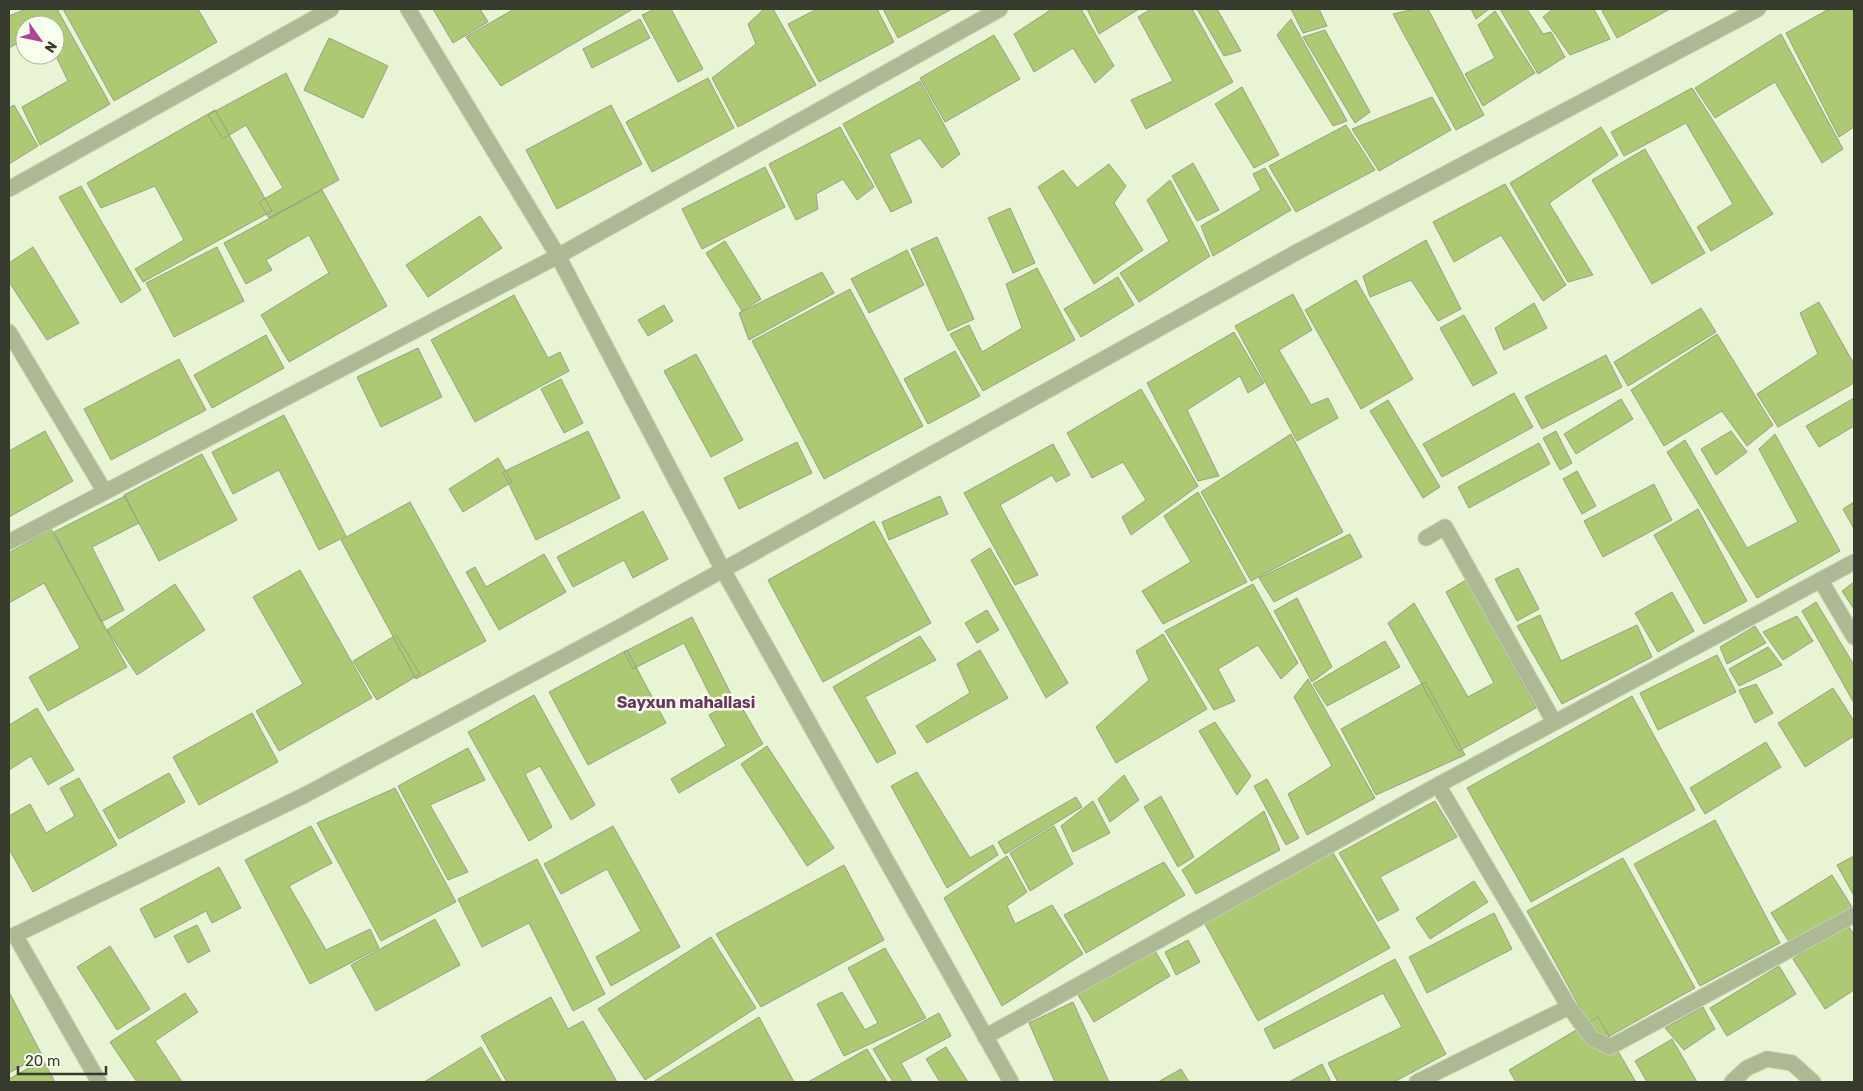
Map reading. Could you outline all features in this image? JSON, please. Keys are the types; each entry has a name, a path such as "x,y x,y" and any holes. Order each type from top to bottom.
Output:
{"street":[{"path":"9,189 331,9"},
{"path":"408,9 558,256 723,570 1011,1082"},
{"path":"9,542 558,256 1000,9"},
{"path":"99,1082 11,932 302,796 618,628 1299,251 1758,9"},
{"path":"9,332 105,492"},
{"path":"1426,538 1445,527 1554,722"},
{"path":"985,1037 1438,784 1854,562"},
{"path":"1820,581 1854,637"},
{"path":"1438,784 1569,1007 1592,1038 1610,1047 1854,915"},
{"path":"1417,1082 1569,1007"},
{"path":"1732,1082 1747,1068 1767,1059 1792,1063 1813,1082"}],"building":[{"path":"26,9 57,9 60,15 15,15 15,45 9,48 9,16"},
{"path":"63,9 198,9 217,42 114,101"},
{"path":"433,9 480,9 488,22 453,43"},
{"path":"514,9 633,9 501,86 466,37"},
{"path":"655,9 671,9 703,69 678,82 642,15"},
{"path":"764,9 773,9 816,85 738,127 712,78 756,44 748,24"},
{"path":"817,9 877,9 894,42 819,82 788,24"},
{"path":"883,9 952,9 898,38"},
{"path":"1052,9 1081,9 1114,66 1095,83 1073,48 1034,72 1014,34"},
{"path":"1087,9 1139,9 1099,34"},
{"path":"1151,9 1192,9 1233,82 1146,129 1131,100 1173,81 1138,17"},
{"path":"1197,9 1217,9 1241,51 1224,56"},
{"path":"1291,9 1319,9 1327,26 1303,33"},
{"path":"1415,9 1428,9 1484,115 1456,130 1393,14"},
{"path":"1471,9 1489,9 1476,19"},
{"path":"1500,9 1527,9 1543,34 1551,32 1565,57 1538,74"},
{"path":"1553,9 1594,9 1610,39 1570,55 1543,17"},
{"path":"1605,9 1670,9 1617,38 1602,11"},
{"path":"1829,9 1854,9 1854,127 1839,137 1786,33"},
{"path":"1495,11 1535,73 1483,106 1465,74 1495,58 1478,25"},
{"path":"640,19 650,38 592,68 583,49"},
{"path":"1291,19 1347,121 1333,126 1277,35"},
{"path":"65,23 110,104 40,145 22,107 68,81 60,65 65,65"},
{"path":"1325,30 1370,112 1355,123 1303,37"},
{"path":"1781,34 1843,149 1822,163 1775,82 1715,118 1695,88"},
{"path":"994,35 1020,79 945,122 920,78"},
{"path":"329,38 388,66 363,118 304,90"},
{"path":"286,73 339,180 269,218 259,202 283,188 246,125 223,139 208,115"},
{"path":"708,78 734,128 652,172 626,122"},
{"path":"920,81 960,154 942,168 920,138 889,154 912,202 891,212 843,124"},
{"path":"1242,87 1279,155 1254,168 1215,104"},
{"path":"1692,88 1773,214 1711,251 1697,227 1733,204 1686,123 1624,156 1611,132"},
{"path":"1432,97 1451,130 1379,171 1352,129"},
{"path":"14,105 38,146 9,164 9,108"},
{"path":"611,105 642,164 557,209 526,150"},
{"path":"215,110 272,211 143,282 135,269 184,240 155,186 101,208 87,183"},
{"path":"1346,125 1375,170 1296,212 1269,166"},
{"path":"840,127 874,187 857,200 843,179 816,194 818,209 796,220 769,164"},
{"path":"1601,127 1618,155 1549,203 1593,275 1568,282 1510,183"},
{"path":"1645,149 1705,253 1652,284 1592,180"},
{"path":"1193,163 1219,210 1197,221 1172,176"},
{"path":"1109,164 1126,186 1114,203 1143,250 1094,284 1038,187 1063,170 1077,188"},
{"path":"765,167 785,207 702,249 682,209"},
{"path":"1265,168 1291,210 1213,256 1201,226 1261,190 1253,174"},
{"path":"1170,180 1210,256 1139,302 1120,273 1169,241 1147,200"},
{"path":"1505,184 1566,285 1543,301 1501,235 1454,262 1433,222"},
{"path":"81,186 141,290 121,303 59,197"},
{"path":"322,190 387,306 289,362 261,315 329,273 309,235 266,260 272,270 246,284 224,243"},
{"path":"1010,208 1035,263 1013,273 988,218"},
{"path":"480,216 502,248 428,297 406,265"},
{"path":"937,237 974,319 948,331 911,249"},
{"path":"1426,240 1461,309 1438,321 1411,280 1370,297 1363,276"},
{"path":"725,241 761,299 742,311 706,253"},
{"path":"33,247 79,323 47,340 9,282 9,263"},
{"path":"217,247 244,301 174,337 146,283"},
{"path":"907,250 924,285 869,313 851,279"},
{"path":"1037,268 1075,340 983,391 950,334 969,325 982,352 1022,328 1006,284"},
{"path":"822,272 834,293 749,340 739,313"},
{"path":"1118,277 1134,305 1081,337 1064,309"},
{"path":"1356,280 1413,379 1361,409 1305,310"},
{"path":"850,289 923,426 824,479 752,341"},
{"path":"1293,294 1312,330 1279,350 1311,405 1328,398 1338,418 1297,441 1235,326"},
{"path":"514,295 548,358 560,352 569,371 475,422 431,340"},
{"path":"1819,302 1854,364 1854,383 1778,427 1757,394 1818,354 1800,313"},
{"path":"1534,303 1547,328 1504,350 1495,328"},
{"path":"664,305 673,321 648,336 638,320"},
{"path":"1701,308 1716,332 1628,386 1614,362"},
{"path":"1464,315 1497,373 1473,386 1440,328"},
{"path":"1234,332 1264,383 1248,393 1240,376 1187,410 1219,476 1198,481 1147,383"},
{"path":"1717,334 1773,425 1747,446 1722,411 1664,446 1631,390"},
{"path":"266,335 284,368 212,408 194,375"},
{"path":"418,348 442,397 381,427 357,377"},
{"path":"955,351 980,396 928,424 904,379"},
{"path":"696,354 743,440 711,457 664,371"},
{"path":"1606,355 1622,387 1542,429 1525,397"},
{"path":"179,359 206,410 111,460 84,409"},
{"path":"561,379 583,423 564,433 541,389"},
{"path":"1141,389 1198,486 1131,535 1122,517 1146,500 1123,462 1092,478 1067,433"},
{"path":"1514,393 1533,427 1442,477 1423,444"},
{"path":"1854,398 1854,426 1819,447 1806,426"},
{"path":"1621,399 1633,419 1576,454 1564,434"},
{"path":"1388,400 1440,487 1423,498 1370,411"},
{"path":"284,415 346,536 319,550 279,470 233,494 212,452"},
{"path":"45,431 73,481 9,517 9,451"},
{"path":"588,431 620,498 536,540 503,472"},
{"path":"1556,431 1572,463 1560,470 1543,438"},
{"path":"1731,431 1747,452 1716,475 1701,449"},
{"path":"1291,434 1343,532 1251,581 1201,492"},
{"path":"1775,434 1840,551 1757,598 1667,452 1685,440 1747,548 1798,522 1759,449"},
{"path":"797,442 812,473 739,509 724,478"},
{"path":"1539,443 1550,464 1469,508 1458,487"},
{"path":"1053,444 1070,475 1056,482 1052,475 1000,505 1038,575 1015,585 964,493"},
{"path":"202,454 237,520 159,561 124,495"},
{"path":"498,458 512,482 463,512 449,489"},
{"path":"1577,471 1596,506 1582,514 1563,479"},
{"path":"1654,484 1672,520 1603,557 1584,521"},
{"path":"1198,492 1247,582 1163,624 1142,591 1191,562 1164,516"},
{"path":"125,496 139,523 92,547 124,610 101,622 54,532"},
{"path":"940,496 948,514 889,540 882,522"},
{"path":"410,502 486,641 416,679 341,540"},
{"path":"1854,502 1854,529 1843,509"},
{"path":"1698,509 1747,601 1704,624 1654,535"},
{"path":"643,511 668,559 633,578 624,560 573,587 557,557"},
{"path":"874,521 931,623 823,682 768,580"},
{"path":"51,529 127,667 48,711 29,677 80,648 44,583 9,603 9,553"},
{"path":"1350,534 1362,557 1274,602 1259,578"},
{"path":"990,548 1068,683 1046,698 971,560"},
{"path":"544,554 566,592 499,630 466,572 475,567 486,587"},
{"path":"1518,568 1539,609 1517,621 1495,579"},
{"path":"300,570 372,698 279,751 256,711 303,684 253,597"},
{"path":"1466,580 1536,708 1459,751 1388,623 1414,603 1468,697 1494,683 1446,592"},
{"path":"1854,582 1854,609 1842,591"},
{"path":"175,584 205,630 137,675 107,630"},
{"path":"1253,584 1298,663 1281,679 1258,645 1218,669 1235,701 1214,710 1165,631"},
{"path":"1672,592 1694,631 1658,652 1635,613"},
{"path":"1297,598 1332,667 1312,682 1274,611"},
{"path":"1816,602 1854,665 1854,703 1802,611"},
{"path":"987,610 999,630 977,643 965,623"},
{"path":"1540,615 1561,661 1637,625 1652,657 1562,704 1517,626"},
{"path":"1797,616 1813,641 1783,660 1763,632"},
{"path":"692,617 731,694 714,703 684,643 633,669 624,652"},
{"path":"1755,626 1766,643 1727,664 1720,647"},
{"path":"1163,634 1207,709 1116,763 1096,727 1149,680 1136,651"},
{"path":"396,635 420,674 377,700 353,661"},
{"path":"920,636 936,660 865,697 896,753 877,763 833,687"},
{"path":"1385,641 1400,667 1327,706 1313,684"},
{"path":"1768,647 1782,665 1739,686 1729,669"},
{"path":"627,650 666,723 588,765 549,692"},
{"path":"980,650 1008,698 927,743 916,726 970,693 957,664"},
{"path":"1717,655 1736,692 1658,730 1640,693"},
{"path":"1308,679 1375,798 1307,835 1288,794 1332,766 1294,697"},
{"path":"1425,682 1465,755 1376,795 1341,729"},
{"path":"1756,684 1773,713 1755,723 1739,690"},
{"path":"1833,688 1854,721 1854,736 1805,767 1778,723"},
{"path":"534,695 595,805 571,820 540,766 525,774 552,827 529,841 468,732"},
{"path":"1632,696 1695,810 1531,902 1467,788"},
{"path":"737,699 763,744 679,793 671,779 726,746 709,715"},
{"path":"37,708 74,770 48,785 31,756 9,770 9,725"},
{"path":"252,713 278,762 199,805 173,757"},
{"path":"1215,722 1251,776 1237,795 1199,731"},
{"path":"1766,742 1781,767 1705,814 1690,788"},
{"path":"767,746 834,848 807,866 741,764"},
{"path":"468,748 485,780 430,805 468,872 448,880 398,786"},
{"path":"917,772 970,858 993,845 998,855 947,888 891,786"},
{"path":"169,773 185,802 119,839 103,810"},
{"path":"1124,775 1139,800 1110,822 1098,799"},
{"path":"79,778 117,845 33,892 9,849 9,816 30,804 46,833 75,816 60,788"},
{"path":"1267,779 1299,838 1286,845 1254,786"},
{"path":"395,788 456,902 381,941 317,823"},
{"path":"1161,796 1194,857 1178,867 1144,807"},
{"path":"1076,797 1082,807 1005,854 998,842"},
{"path":"1093,801 1110,833 1073,852 1061,826"},
{"path":"1435,801 1457,837 1380,877 1399,910 1378,921 1339,853"},
{"path":"1264,811 1280,850 1196,894 1182,870"},
{"path":"1715,820 1780,943 1700,986 1634,864"},
{"path":"311,826 332,863 289,886 326,950 370,929 379,948 310,984 245,860"},
{"path":"613,826 680,947 611,986 596,957 641,931 607,869 561,894 544,864"},
{"path":"1054,826 1073,864 1030,891 1010,853"},
{"path":"1332,851 1390,948 1258,1021 1204,922"},
{"path":"1007,856 1027,892 1007,906 1015,924 1052,905 1083,954 1002,1006 944,898"},
{"path":"1854,856 1854,893 1853,894 1837,865"},
{"path":"1623,858 1695,988 1599,1042 1527,911"},
{"path":"537,859 605,994 573,1011 529,923 482,947 458,899"},
{"path":"1164,862 1185,895 1086,953 1064,915"},
{"path":"844,865 884,940 761,1007 716,934"},
{"path":"219,867 241,908 212,923 206,911 155,938 140,909"},
{"path":"1832,875 1852,907 1791,945 1771,913"},
{"path":"1474,881 1488,902 1430,939 1416,918"},
{"path":"1494,913 1512,949 1427,993 1409,957"},
{"path":"435,919 460,965 376,1011 351,965"},
{"path":"1847,923 1854,935 1854,990 1825,1009 1793,959"},
{"path":"197,925 210,951 188,963 174,936"},
{"path":"711,937 756,1008 645,1080 598,1009"},
{"path":"1188,940 1200,962 1176,975 1165,952"},
{"path":"110,946 150,1009 117,1030 77,967"},
{"path":"885,948 926,1018 844,1056 817,1004 842,992 865,1030 878,1023 848,968"},
{"path":"1154,949 1170,976 1094,1022 1078,995"},
{"path":"1395,959 1446,1054 1394,1082 1338,1082 1328,1063 1402,1027 1383,993 1274,1049 1264,1029"},
{"path":"1779,966 1796,994 1727,1036 1710,1008"},
{"path":"9,992 42,1055 9,1073"},
{"path":"185,993 198,1012 155,1041 182,1082 137,1082 110,1042"},
{"path":"551,997 568,1029 583,1021 617,1082 507,1082 481,1036"},
{"path":"1073,1002 1109,1082 1055,1082 1029,1023"},
{"path":"1703,1007 1715,1029 1684,1050 1665,1028"},
{"path":"939,1013 951,1036 901,1063 912,1082 893,1082 873,1049"},
{"path":"759,1017 794,1082 653,1082"},
{"path":"1598,1017 1636,1082 1516,1082 1509,1070"},
{"path":"1672,1039 1697,1082 1647,1082 1635,1061"},
{"path":"481,1047 502,1082 424,1082"},
{"path":"946,1047 968,1082 940,1082 926,1059"},
{"path":"867,1049 887,1082 808,1082"},
{"path":"43,1060 55,1082 9,1082 9,1079"},
{"path":"1322,1064 1331,1082 1289,1082"},
{"path":"1181,1069 1189,1082 1158,1082"}],"district":[{"name":"Sayxun mahallasi","path":"686,702"}]}
